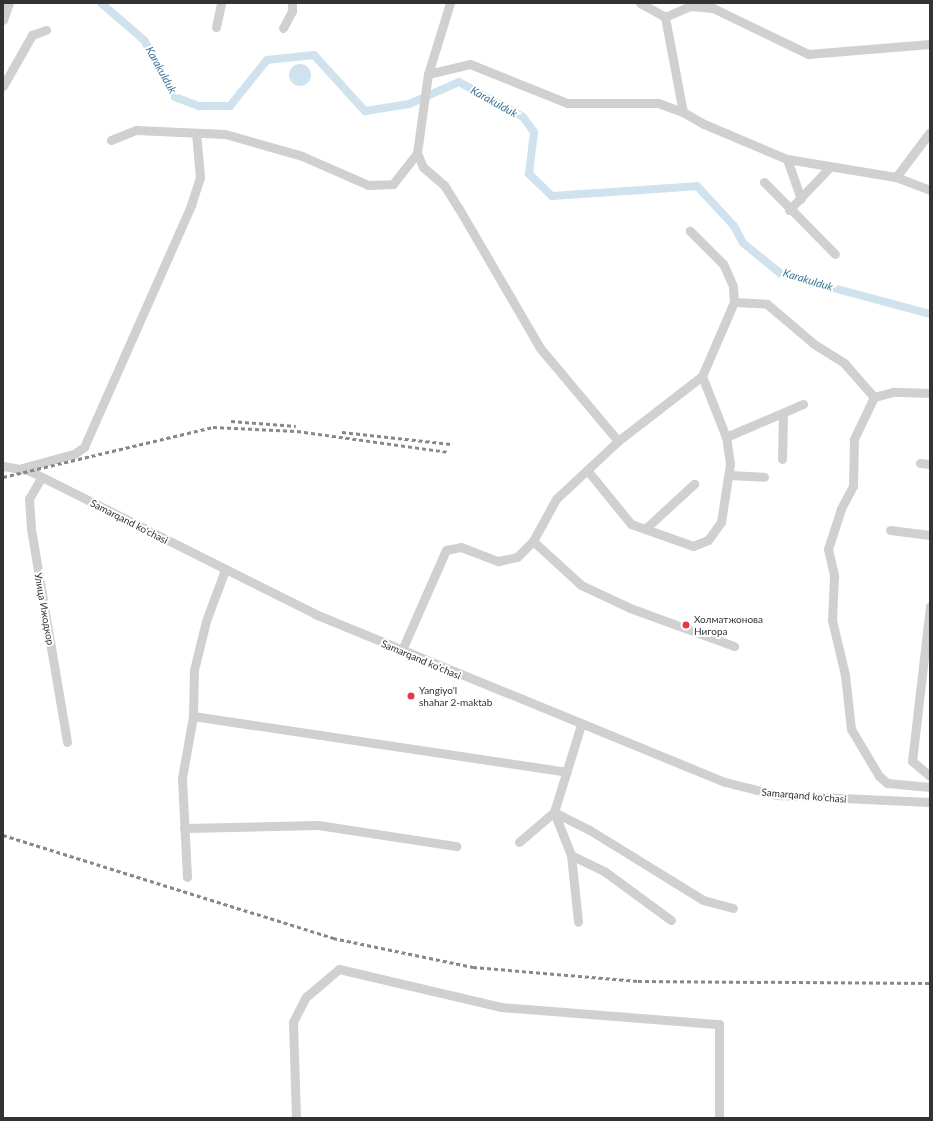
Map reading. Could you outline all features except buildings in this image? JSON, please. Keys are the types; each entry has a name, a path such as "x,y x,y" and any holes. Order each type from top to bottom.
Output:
{"street":[{"path":"216,27 221,3"},
{"path":"283,28 292,11 292,3"},
{"path":"111,140 136,130 225,134 269,144 368,185 393,184 417,153 428,74 450,3"},
{"path":"640,3 665,17"},
{"path":"3,20 6,5"},
{"path":"665,17 690,6 713,8 808,54 930,44"},
{"path":"665,17 683,112"},
{"path":"3,86 32,35 46,30"},
{"path":"428,74 470,64 567,103 658,103 683,112 788,159 829,168 896,177 930,190"},
{"path":"896,177 930,132"},
{"path":"16,469 74,454 84,447 191,204 200,177 196,133"},
{"path":"417,153 423,167 444,185 458,207 540,348 618,441"},
{"path":"788,159 801,198"},
{"path":"789,210 829,168"},
{"path":"764,182 789,210 835,254"},
{"path":"401,652 446,550 461,547 494,560 506,561 516,557 533,541 556,499 618,441 702,376 734,302 733,286 723,264 690,231"},
{"path":"734,302 767,304 814,344 844,363 874,397"},
{"path":"587,470 631,524 693,546 708,540 721,522 729,475 726,437 702,376"},
{"path":"930,392 893,392 874,397 854,439 853,486 840,509 828,548 834,576 832,620 845,675 851,729 879,776 887,783 930,787"},
{"path":"726,437 742,433 766,418 783,415 803,404"},
{"path":"782,458 783,415"},
{"path":"920,463 930,464"},
{"name":"Samarqand ko'chasi","path":"3,466 41,478 225,570 401,652 581,726 759,792 930,802"},
{"path":"729,475 764,477"},
{"name":"Улица Ижодкор","path":"41,478 29,499 31,529 67,742"},
{"path":"645,529 694,484"},
{"path":"890,530 930,535"},
{"path":"533,541 581,585 630,608 734,646"},
{"path":"187,877 182,778 192,716 194,670 206,621 225,570"},
{"path":"930,606 912,761 930,776"},
{"path":"192,716 567,772"},
{"path":"519,842 554,812 581,726"},
{"path":"554,812 571,855 578,922"},
{"path":"554,812 588,829 703,900 732,908"},
{"path":"184,828 318,825 456,846"},
{"path":"571,855 604,872 671,920"},
{"path":"296,1118 293,1022 306,997 340,969 501,1007 719,1024 718,1118"}],"water":[{"path":"300,64 308,67 311,75 308,83 300,86 292,83 289,75 292,67"}],"waterway":[{"name":"Karakulduk","path":"101,3 144,40 175,97 199,106 230,106 267,60 314,55 365,111 409,104 459,82 523,117 534,132 529,174 552,196 697,186 734,226 743,243 781,274 930,314"}],"railway":[{"path":"231,421 296,426"},
{"path":"3,477 213,427 297,431 448,452"},
{"path":"342,432 451,444"},
{"path":"3,835 333,938 473,967 638,981 930,983"}],"place":[{"name":"Холматжонова Нигора","path":"686,625"},
{"name":"Yangiyo'l shahar 2-maktab","path":"411,696"}]}
